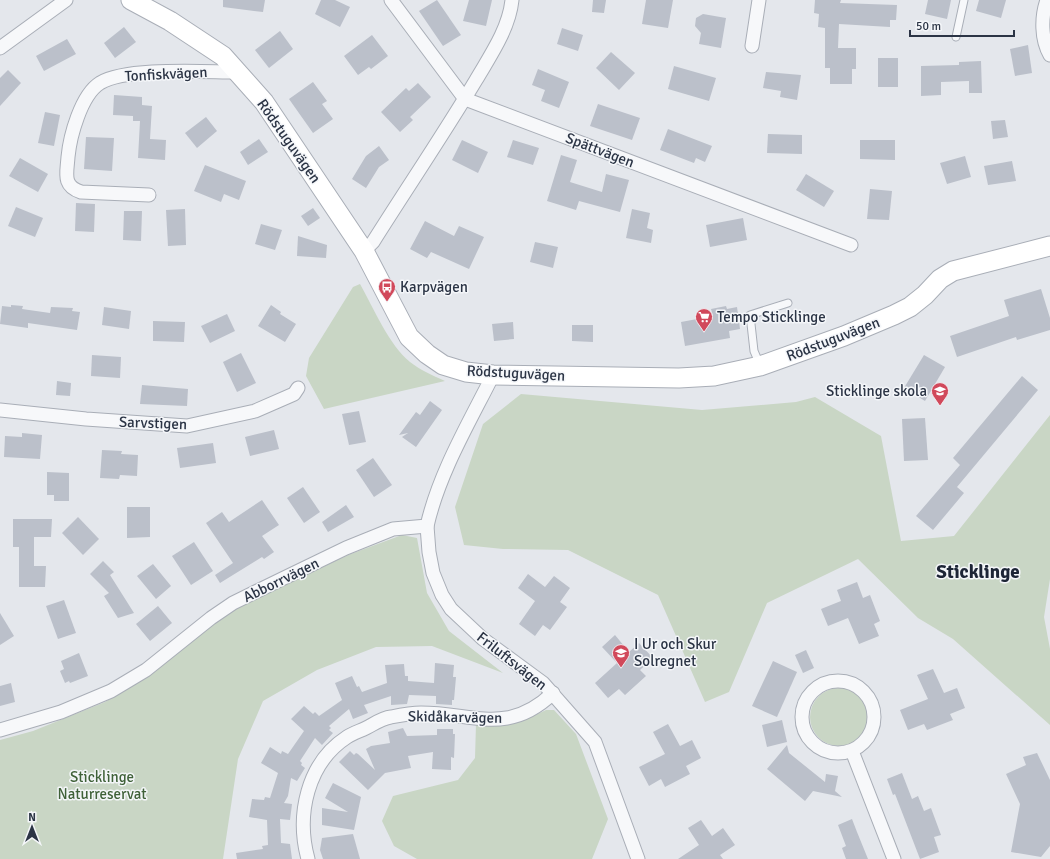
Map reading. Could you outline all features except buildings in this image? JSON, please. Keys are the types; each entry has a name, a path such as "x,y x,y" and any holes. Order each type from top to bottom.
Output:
{"street":[{"path":"0,48 66,0"},
{"name":"Rödstuguvägen","path":"131,0 203,42 223,56 264,102 280,124 364,251 409,337 427,354 443,365 466,372 493,375 679,378 714,376 760,366 844,336 894,315 910,307 925,295 940,279 953,271 1050,246"},
{"path":"391,0 465,99"},
{"path":"364,251 373,242 465,99 493,51 507,21 512,0"},
{"path":"752,46 759,0"},
{"path":"1047,0 1043,21 1044,37 1050,55"},
{"name":"Tonfiskvägen","path":"149,195 81,192 73,190 66,180 68,153 80,107 88,94 99,84 105,81 131,74 236,72"},
{"name":"Spättvägen","path":"465,99 851,245"},
{"path":"427,526 431,505 440,482 493,375"},
{"name":"Sarvstigen","path":"0,410 86,420 187,426 255,411 294,394 298,388"},
{"name":"Friluftsvägen","path":"427,526 429,552 433,572 442,595 451,609 483,639 522,666 552,693 595,742 638,859"},
{"name":"Abborrvägen","path":"0,730 61,712 111,691 146,670 211,618 233,603 346,548 393,530 427,526"},
{"path":"836,681 848,682 862,690 871,701 874,712 874,724 870,735 862,745 852,751 840,754 828,752 816,746 808,737 803,726 802,713 806,701 813,691 824,684 836,681"},
{"name":"Skidåkarvägen","path":"308,859 303,824 304,804 308,789 317,769 328,754 347,737 388,717 421,713 501,720 531,711 552,693"},
{"path":"852,751 894,859"}],"lane":[{"path":"956,37 964,0"},
{"path":"760,366 754,351 750,315 788,303"}],"green space":[{"path":"360,284 388,336 402,355 418,368 445,381 324,409 306,376 309,358 353,287"},
{"path":"521,394 702,410 796,402 815,397 881,436 901,541 954,536 1050,415 1050,579 1044,617 1050,649 1050,725 953,639 918,618 858,559 767,603 729,692 705,702 658,595 568,550 503,549 464,545 455,507 483,424"},
{"name":"Sticklinge Naturreservat","path":"402,535 417,538 427,593 449,631 503,673 432,646 376,647 317,670 263,701 238,759 223,859 0,859 0,740 33,731 105,702 156,671 207,628 242,605 348,555"},
{"path":"833,688 845,688 860,696 868,711 868,723 860,738 845,746 833,746 818,738 810,723 810,711 818,696"},
{"path":"546,710 554,710 576,734 608,819 592,859 417,859 394,846 382,821 393,796 458,780 475,758 476,724 512,722 528,718"}],"place":[{"name":"Karpvägen","path":"387,302"},
{"name":"Tempo Sticklinge","path":"704,332"},
{"name":"Sticklinge skola","path":"940,406"},
{"name":"I Ur och Skur Solregnet","path":"621,668"}],"district":[{"name":"Sticklinge","path":"978,572"}]}
